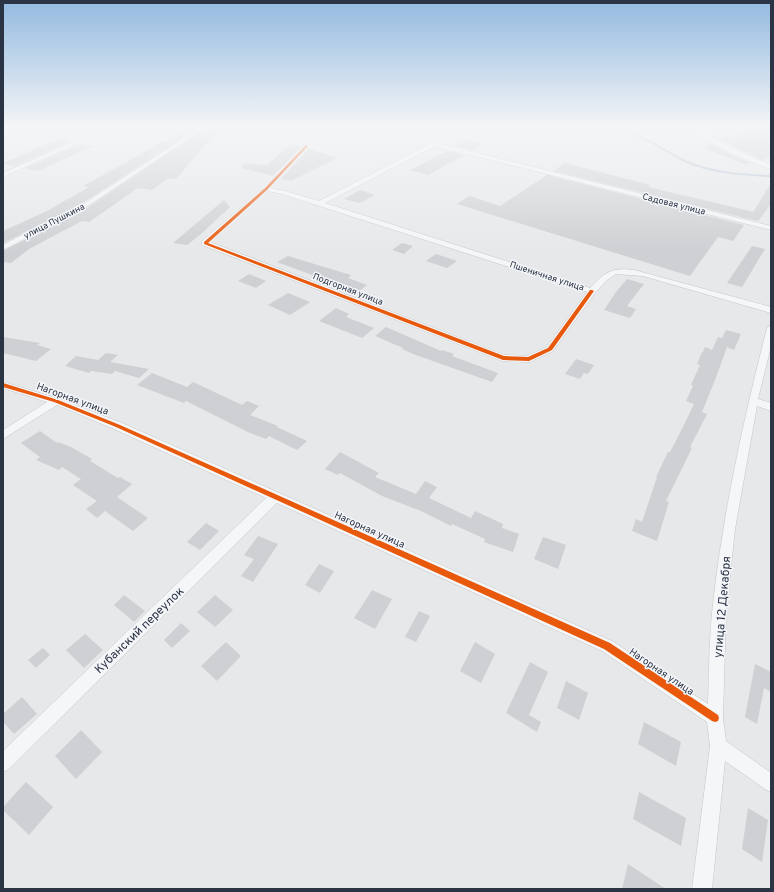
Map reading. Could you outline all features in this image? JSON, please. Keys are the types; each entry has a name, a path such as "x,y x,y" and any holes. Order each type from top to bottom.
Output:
{"street":[{"path":"3,175 17,169"},
{"name":"улица Пушкина","path":"3,248 35,230 81,208 141,169"},
{"name":"Подгорная улица","path":"285,169 266,189 205,244 504,358 530,359 550,349 592,291"},
{"path":"319,204 387,169"},
{"name":"Садовая улица","path":"533,169 771,228"},
{"name":"Пшеничная улица","path":"266,189 283,192 592,291 608,273 622,270 644,274 771,310"},
{"name":"улица 12 Декабря","path":"702,889 718,746 715,718 718,614 730,529 753,401 771,328"},
{"name":"Нагорная улица","path":"3,385 56,401 118,426 607,646 715,718"},
{"path":"3,435 56,401"},
{"path":"753,401 771,407"},
{"name":"Кубанский переулок","path":"3,763 275,497"},
{"path":"718,746 771,783"}],"building":[{"path":"28,169 43,169 38,171"},
{"path":"115,169 135,169 78,206 3,243 3,231 47,211 89,187 83,186"},
{"path":"145,169 185,169 176,179 168,178 152,190 138,188 89,222 82,221 29,249 11,263 3,262 3,251 84,210"},
{"path":"244,169 280,169 273,176"},
{"path":"291,169 316,169 291,181 281,179"},
{"path":"413,169 439,169 428,175 410,170"},
{"path":"557,169 587,169 650,185 648,187 754,212 749,219 554,171"},
{"path":"547,175 744,225 733,241 718,237 690,276 457,204 469,196 500,206"},
{"path":"771,183 771,204 758,221 749,219"},
{"path":"360,190 375,195 360,203 344,199"},
{"path":"224,200 230,207 201,234 187,245 173,243"},
{"path":"402,243 413,246 404,254 392,250"},
{"path":"752,246 765,249 742,287 727,283"},
{"path":"436,254 457,261 447,268 426,261"},
{"path":"288,256 351,275 348,278 367,285 358,292 277,262"},
{"path":"249,274 266,281 256,288 238,281"},
{"path":"627,279 644,284 627,306 636,309 630,318 604,310"},
{"path":"288,293 310,302 290,315 268,305"},
{"path":"336,308 349,314 346,317 374,328 362,338 319,321"},
{"path":"386,327 441,351 454,354 452,356 498,373 492,382 413,354 375,336"},
{"path":"726,330 741,334 734,350 727,347 702,412 707,414 690,447 692,448 666,501 669,502 657,541 632,531 636,519 642,522 656,477 694,404 686,401 700,365 697,364 702,352 705,347 712,350 718,337 722,338"},
{"path":"3,337 40,343 37,345 51,349 36,361 3,353"},
{"path":"106,353 118,355 110,362 149,369 139,378 115,371 112,374 91,371 89,373 65,366 76,356 98,360"},
{"path":"576,359 594,365 588,374 584,373 580,379 565,374"},
{"path":"152,373 187,387 193,382 242,405 247,401 259,406 250,415 278,426 277,427 307,441 297,450 269,436 266,439 250,433 186,401 184,403 137,385"},
{"path":"40,431 57,443 58,442 71,447 92,459 90,461 118,478 120,477 132,484 117,497 148,518 133,531 105,511 97,518 86,509 97,501 73,485 81,479 62,467 59,470 36,460 40,457 21,443"},
{"path":"340,452 379,473 375,477 416,494 425,481 437,487 429,498 471,518 475,511 503,524 502,528 519,534 513,552 484,542 485,539 382,496 340,473 338,475 325,469"},
{"path":"206,523 219,531 200,550 187,542"},
{"path":"258,536 278,544 253,582 241,576 254,559 244,555"},
{"path":"543,537 566,545 558,569 534,559"},
{"path":"319,564 334,571 320,593 305,585"},
{"path":"372,590 392,599 375,629 354,618"},
{"path":"124,595 145,611 134,622 114,605"},
{"path":"215,595 233,610 215,627 197,612"},
{"path":"419,611 430,616 416,642 405,637"},
{"path":"181,623 190,631 172,648 164,640"},
{"path":"85,634 103,650 84,668 66,650"},
{"path":"226,642 241,656 217,681 201,666"},
{"path":"475,642 495,654 481,683 460,671"},
{"path":"43,648 50,655 36,668 28,660"},
{"path":"530,662 548,672 529,715 541,722 537,732 506,713"},
{"path":"755,664 771,672 771,692 764,688 757,724 745,717"},
{"path":"566,681 588,693 579,720 557,708"},
{"path":"22,697 37,714 14,734 3,722 3,714"},
{"path":"644,722 681,742 676,766 638,744"},
{"path":"81,730 102,752 76,779 55,756"},
{"path":"26,782 53,807 29,835 3,810 3,807"},
{"path":"639,792 686,818 681,846 633,819"},
{"path":"748,808 768,820 762,862 742,849"},
{"path":"628,864 666,889 622,889"}],"waterway":[{"path":"708,169 738,174 771,176"}],"cycle path":[{"path":"285,169 266,189 205,243 503,358 529,359 550,349 592,291"},
{"path":"3,385 56,401 118,426 607,646 715,718"}]}
